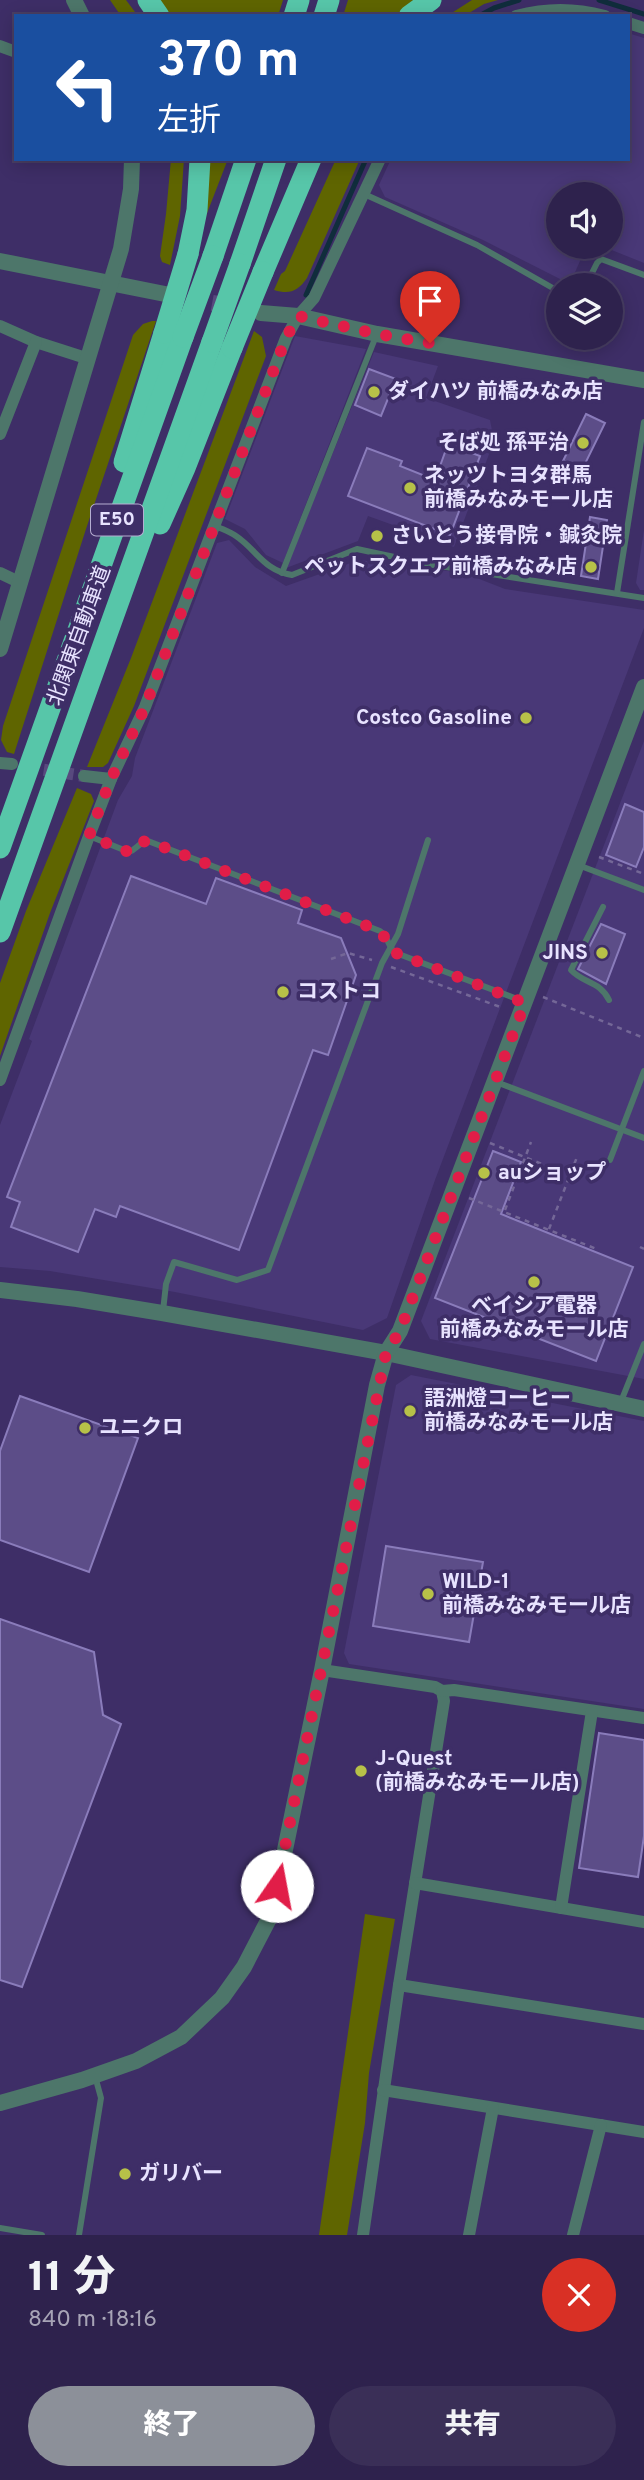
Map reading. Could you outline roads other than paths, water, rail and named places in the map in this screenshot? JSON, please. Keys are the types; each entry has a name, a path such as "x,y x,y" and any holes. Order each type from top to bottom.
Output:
{"highway":[{"path":"412,14 431,0"},
{"path":"174,335 197,210 200,161"},
{"path":"174,335 213,256 245,161"},
{"path":"222,345 240,264 275,161"},
{"path":"222,345 263,272 310,161"},
{"name":"北関東自動車道","path":"0,848 53,703 174,335"},
{"name":"北関東自動車道","path":"0,932 90,683 185,468 222,345"}],"street":[{"path":"527,14 554,9 597,14"},
{"path":"0,649 111,282 127,218 132,161"},
{"path":"0,1080 89,836 111,779 145,707 286,338 298,316 314,298 379,161"},
{"path":"0,261 165,294"},
{"path":"261,313 298,316 377,334 644,380"},
{"path":"0,326 37,342 89,359"},
{"path":"0,435 37,342"},
{"path":"0,573 21,583"},
{"path":"0,2103 136,2062 181,2038 222,1998 244,1967 272,1913 323,1670 377,1385 386,1353 400,1331 644,687"},
{"path":"84,776 111,779"},
{"path":"0,1290 77,1299 386,1353 644,1409"},
{"path":"323,1670 435,1686 442,1691 454,1690 644,1718"},
{"path":"363,2235 444,1701 442,1691"},
{"path":"561,1908 592,1711"},
{"path":"415,1883 644,1922"},
{"path":"399,1985 644,2024"},
{"path":"383,2090 644,2132"},
{"path":"469,2235 493,2108"},
{"path":"573,2235 601,2125"}],"lane":[{"path":"364,194 477,245 546,284"},
{"path":"592,273 601,259 644,275"},
{"path":"282,573 377,334"},
{"path":"617,593 644,422"},
{"path":"214,526 235,535 262,562 282,573 292,575 357,549 427,564 644,598"},
{"path":"89,836 129,852 148,841 380,931 396,953 525,1003"},
{"path":"162,1313 166,1284 174,1262 237,1279 268,1270 382,963 398,934 428,840"},
{"path":"577,865 644,890"},
{"path":"603,907 572,970 576,975 600,986 609,1000"},
{"path":"610,1160 644,1071"},
{"path":"495,1082 644,1138"},
{"path":"620,1405 644,1344"},
{"path":"79,2235 101,2098 95,2076"},
{"path":"0,2228 42,2235"}],"waterway":[{"path":"483,14 519,0"},
{"path":"599,0 644,14"},
{"path":"306,295 365,161"}],"tunnel":[{"path":"165,294 235,307"},
{"path":"26,767 84,776"}],"place":[{"name":"ダイハツ 前橋みなみ店","path":"374,392"},
{"name":"そば処 孫平治","path":"583,443"},
{"name":"ネッツトヨタ群馬 前橋みなみモール店","path":"410,488"},
{"name":"さいとう接骨院・鍼灸院","path":"377,536"},
{"name":"ペットスクエア前橋みなみ店","path":"591,567"},
{"name":"Costco Gasoline","path":"526,718"},
{"name":"JINS","path":"602,953"},
{"name":"コストコ","path":"283,992"},
{"name":"auショップ","path":"484,1173"},
{"name":"ベイシア電器 前橋みなみモール店","path":"534,1282"},
{"name":"語洲燈コーヒー 前橋みなみモール店","path":"410,1411"},
{"name":"ユニクロ","path":"85,1428"},
{"name":"WILD-1 前橋みなみモール店","path":"428,1594"},
{"name":"J-Quest (前橋みなみモール店)","path":"361,1771"},
{"name":"ガリバー","path":"125,2174"}]}
